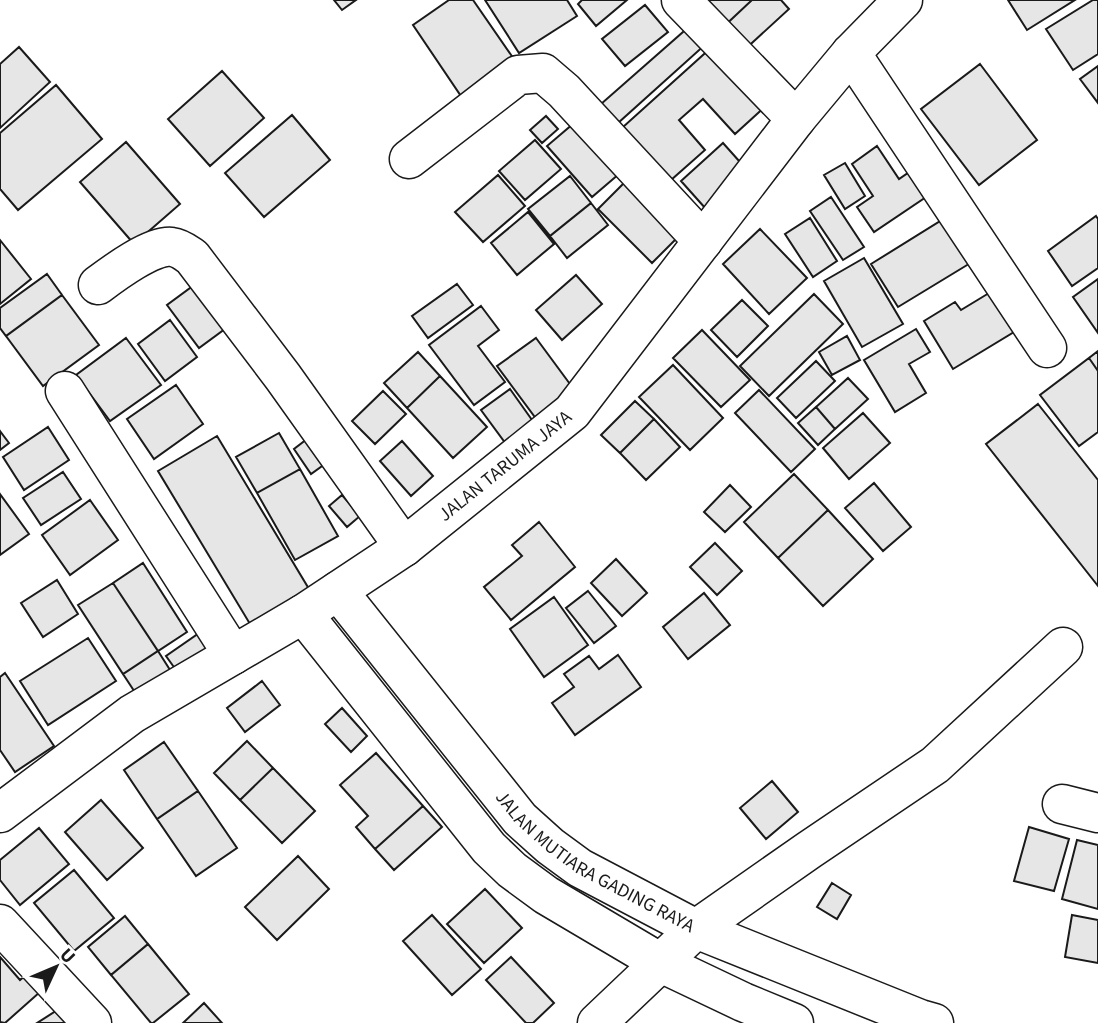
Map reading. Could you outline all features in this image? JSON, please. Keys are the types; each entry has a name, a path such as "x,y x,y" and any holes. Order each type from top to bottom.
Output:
{"street":[{"path":"681,0 796,118"},
{"name":"JALAN TARUMA JAYA","path":"0,813 132,714 303,614 404,547 572,412 796,118 851,52 903,0"},
{"path":"851,52 1047,348"},
{"path":"409,159 518,75 543,73 564,91 703,241"},
{"path":"99,285 129,263 162,248 170,246 192,257 283,377 404,547"},
{"path":"65,391 233,655"},
{"name":"JALAN MUTIARA GADING RAYA","path":"338,591 520,819 580,868 696,929 934,1023"},
{"path":"303,614 489,848 512,870 546,895 661,963 793,1023"},
{"path":"597,1023 696,929 935,765 1063,647"},
{"path":"489,848 520,819"},
{"path":"0,924 92,1023"}],"building":[{"path":"334,0 356,0 342,10"},
{"path":"449,0 473,0 518,65 465,102 413,25"},
{"path":"485,0 567,0 577,16 519,53"},
{"path":"582,0 627,0 596,26 578,4"},
{"path":"691,0 752,0 720,30"},
{"path":"752,0 781,0 789,9 741,53 720,30"},
{"path":"1008,0 1075,0 1027,30"},
{"path":"1093,0 1098,0 1098,54 1073,70 1046,29"},
{"path":"645,5 668,32 625,66 602,39"},
{"path":"691,25 707,43 618,123 601,104"},
{"path":"713,46 767,105 735,134 703,99 679,120 705,150 671,180 623,127"},
{"path":"19,47 50,82 0,128 0,64"},
{"path":"980,64 1037,140 979,185 921,109"},
{"path":"1098,66 1098,103 1080,79"},
{"path":"222,71 264,118 210,166 168,119"},
{"path":"56,85 102,139 18,210 0,189 0,133"},
{"path":"292,115 330,160 264,217 225,173"},
{"path":"546,116 558,129 542,143 530,130"},
{"path":"580,118 626,168 592,197 547,146"},
{"path":"535,140 561,169 525,200 499,171"},
{"path":"126,142 180,204 134,244 80,182"},
{"path":"723,143 748,171 706,209 681,181"},
{"path":"877,146 899,179 918,166 935,191 874,232 857,207 873,196 852,164"},
{"path":"845,163 865,196 845,209 824,175"},
{"path":"633,174 687,228 652,263 598,209"},
{"path":"498,175 525,206 483,242 455,212"},
{"path":"570,176 591,203 550,236 528,209"},
{"path":"831,197 864,247 843,260 810,211"},
{"path":"591,203 608,225 567,258 550,236"},
{"path":"528,212 554,244 517,275 491,243"},
{"path":"950,215 977,259 898,307 871,264"},
{"path":"1096,216 1098,268 1072,286 1048,251"},
{"path":"810,218 837,261 813,277 785,234"},
{"path":"760,229 807,278 769,314 723,264"},
{"path":"0,240 31,279 0,304"},
{"path":"864,258 903,324 862,347 824,281"},
{"path":"47,274 62,295 6,336 0,328 0,308"},
{"path":"576,275 602,304 562,340 536,310"},
{"path":"1098,279 1098,333 1073,297"},
{"path":"201,280 233,323 199,348 167,305"},
{"path":"457,284 473,305 428,338 412,316"},
{"path":"994,290 1019,329 953,369 924,321 955,302 961,310"},
{"path":"814,294 843,324 769,396 740,366"},
{"path":"62,295 99,345 43,386 6,336"},
{"path":"742,300 768,326 737,357 711,330"},
{"path":"481,306 499,330 478,346 505,382 474,405 429,345"},
{"path":"170,320 197,357 165,381 138,344"},
{"path":"916,329 930,352 909,364 926,393 895,412 864,360"},
{"path":"702,330 750,380 721,407 673,358"},
{"path":"847,336 860,360 832,375 819,352"},
{"path":"126,338 161,385 110,421 76,375"},
{"path":"536,338 581,399 543,428 497,366"},
{"path":"1098,351 1098,371 1089,358"},
{"path":"418,352 440,376 407,408 384,383"},
{"path":"1089,358 1098,371 1098,432 1079,446 1040,395"},
{"path":"816,361 835,381 796,418 777,398"},
{"path":"673,365 723,418 690,450 639,397"},
{"path":"440,376 487,427 453,458 407,408"},
{"path":"848,378 868,399 835,429 816,407"},
{"path":"176,385 203,424 154,459 127,419"},
{"path":"510,389 537,427 509,448 481,410"},
{"path":"759,390 815,449 791,472 735,413"},
{"path":"383,391 406,414 375,444 352,421"},
{"path":"635,401 654,419 620,453 601,435"},
{"path":"1038,404 1098,480 1098,586 986,444"},
{"path":"816,407 835,429 818,445 798,423"},
{"path":"863,413 890,443 849,479 823,448"},
{"path":"654,419 680,447 646,480 620,453"},
{"path":"48,427 69,460 24,490 3,457"},
{"path":"0,431 9,443 0,450"},
{"path":"279,433 300,469 257,493 236,457"},
{"path":"217,436 309,589 250,624 158,471"},
{"path":"311,436 329,461 311,474 294,449"},
{"path":"402,441 433,476 411,496 380,461"},
{"path":"300,469 338,536 295,560 257,493"},
{"path":"63,472 81,499 41,525 23,498"},
{"path":"794,474 828,510 778,558 744,522"},
{"path":"874,483 911,527 883,551 845,508"},
{"path":"730,485 751,507 725,532 704,512"},
{"path":"0,494 29,534 0,555"},
{"path":"342,495 360,516 347,527 329,506"},
{"path":"90,500 118,540 70,575 42,535"},
{"path":"828,510 873,559 823,606 778,558"},
{"path":"539,522 575,567 511,620 484,587 522,556 512,545"},
{"path":"715,543 742,571 717,595 690,567"},
{"path":"616,559 647,593 622,616 591,583"},
{"path":"143,563 187,632 158,651 113,583"},
{"path":"57,580 78,614 43,637 21,603"},
{"path":"113,583 158,651 123,674 78,605"},
{"path":"588,591 616,626 594,643 566,608"},
{"path":"704,593 730,625 688,659 663,627"},
{"path":"554,597 588,645 544,677 510,629"},
{"path":"205,629 220,651 181,677 166,656"},
{"path":"88,638 116,681 48,725 20,681"},
{"path":"158,651 177,681 142,703 123,674"},
{"path":"618,655 641,687 575,735 552,703 574,687 564,674 589,656 599,669"},
{"path":"5,673 54,746 15,772 0,750 0,677"},
{"path":"262,681 280,705 245,732 227,708"},
{"path":"342,708 367,736 351,752 325,724"},
{"path":"247,741 273,768 240,800 214,773"},
{"path":"164,742 198,791 157,819 124,770"},
{"path":"376,753 423,806 375,849 356,827 368,816 340,785"},
{"path":"273,768 315,811 282,843 240,800"},
{"path":"772,781 798,812 766,839 740,808"},
{"path":"198,791 237,848 196,876 157,819"},
{"path":"101,800 143,848 107,880 65,832"},
{"path":"423,806 442,827 394,870 375,849"},
{"path":"1029,827 1069,839 1054,891 1014,881"},
{"path":"39,828 69,864 20,905 0,880 0,860"},
{"path":"1077,840 1098,845 1098,909 1062,899"},
{"path":"298,856 329,889 277,940 245,907"},
{"path":"74,870 114,918 74,951 34,903"},
{"path":"832,883 851,895 837,919 817,907"},
{"path":"485,889 522,928 484,963 447,924"},
{"path":"432,915 481,969 452,995 403,941"},
{"path":"1072,915 1098,920 1098,963 1065,957"},
{"path":"125,916 148,944 111,975 88,947"},
{"path":"148,944 189,994 153,1023 111,975"},
{"path":"0,957 20,980 34,968 49,984 5,1023 0,1022"},
{"path":"511,957 554,1003 533,1023 526,1023 486,980"},
{"path":"70,1002 83,1023 37,1023"},
{"path":"204,1003 222,1023 183,1023"}]}
